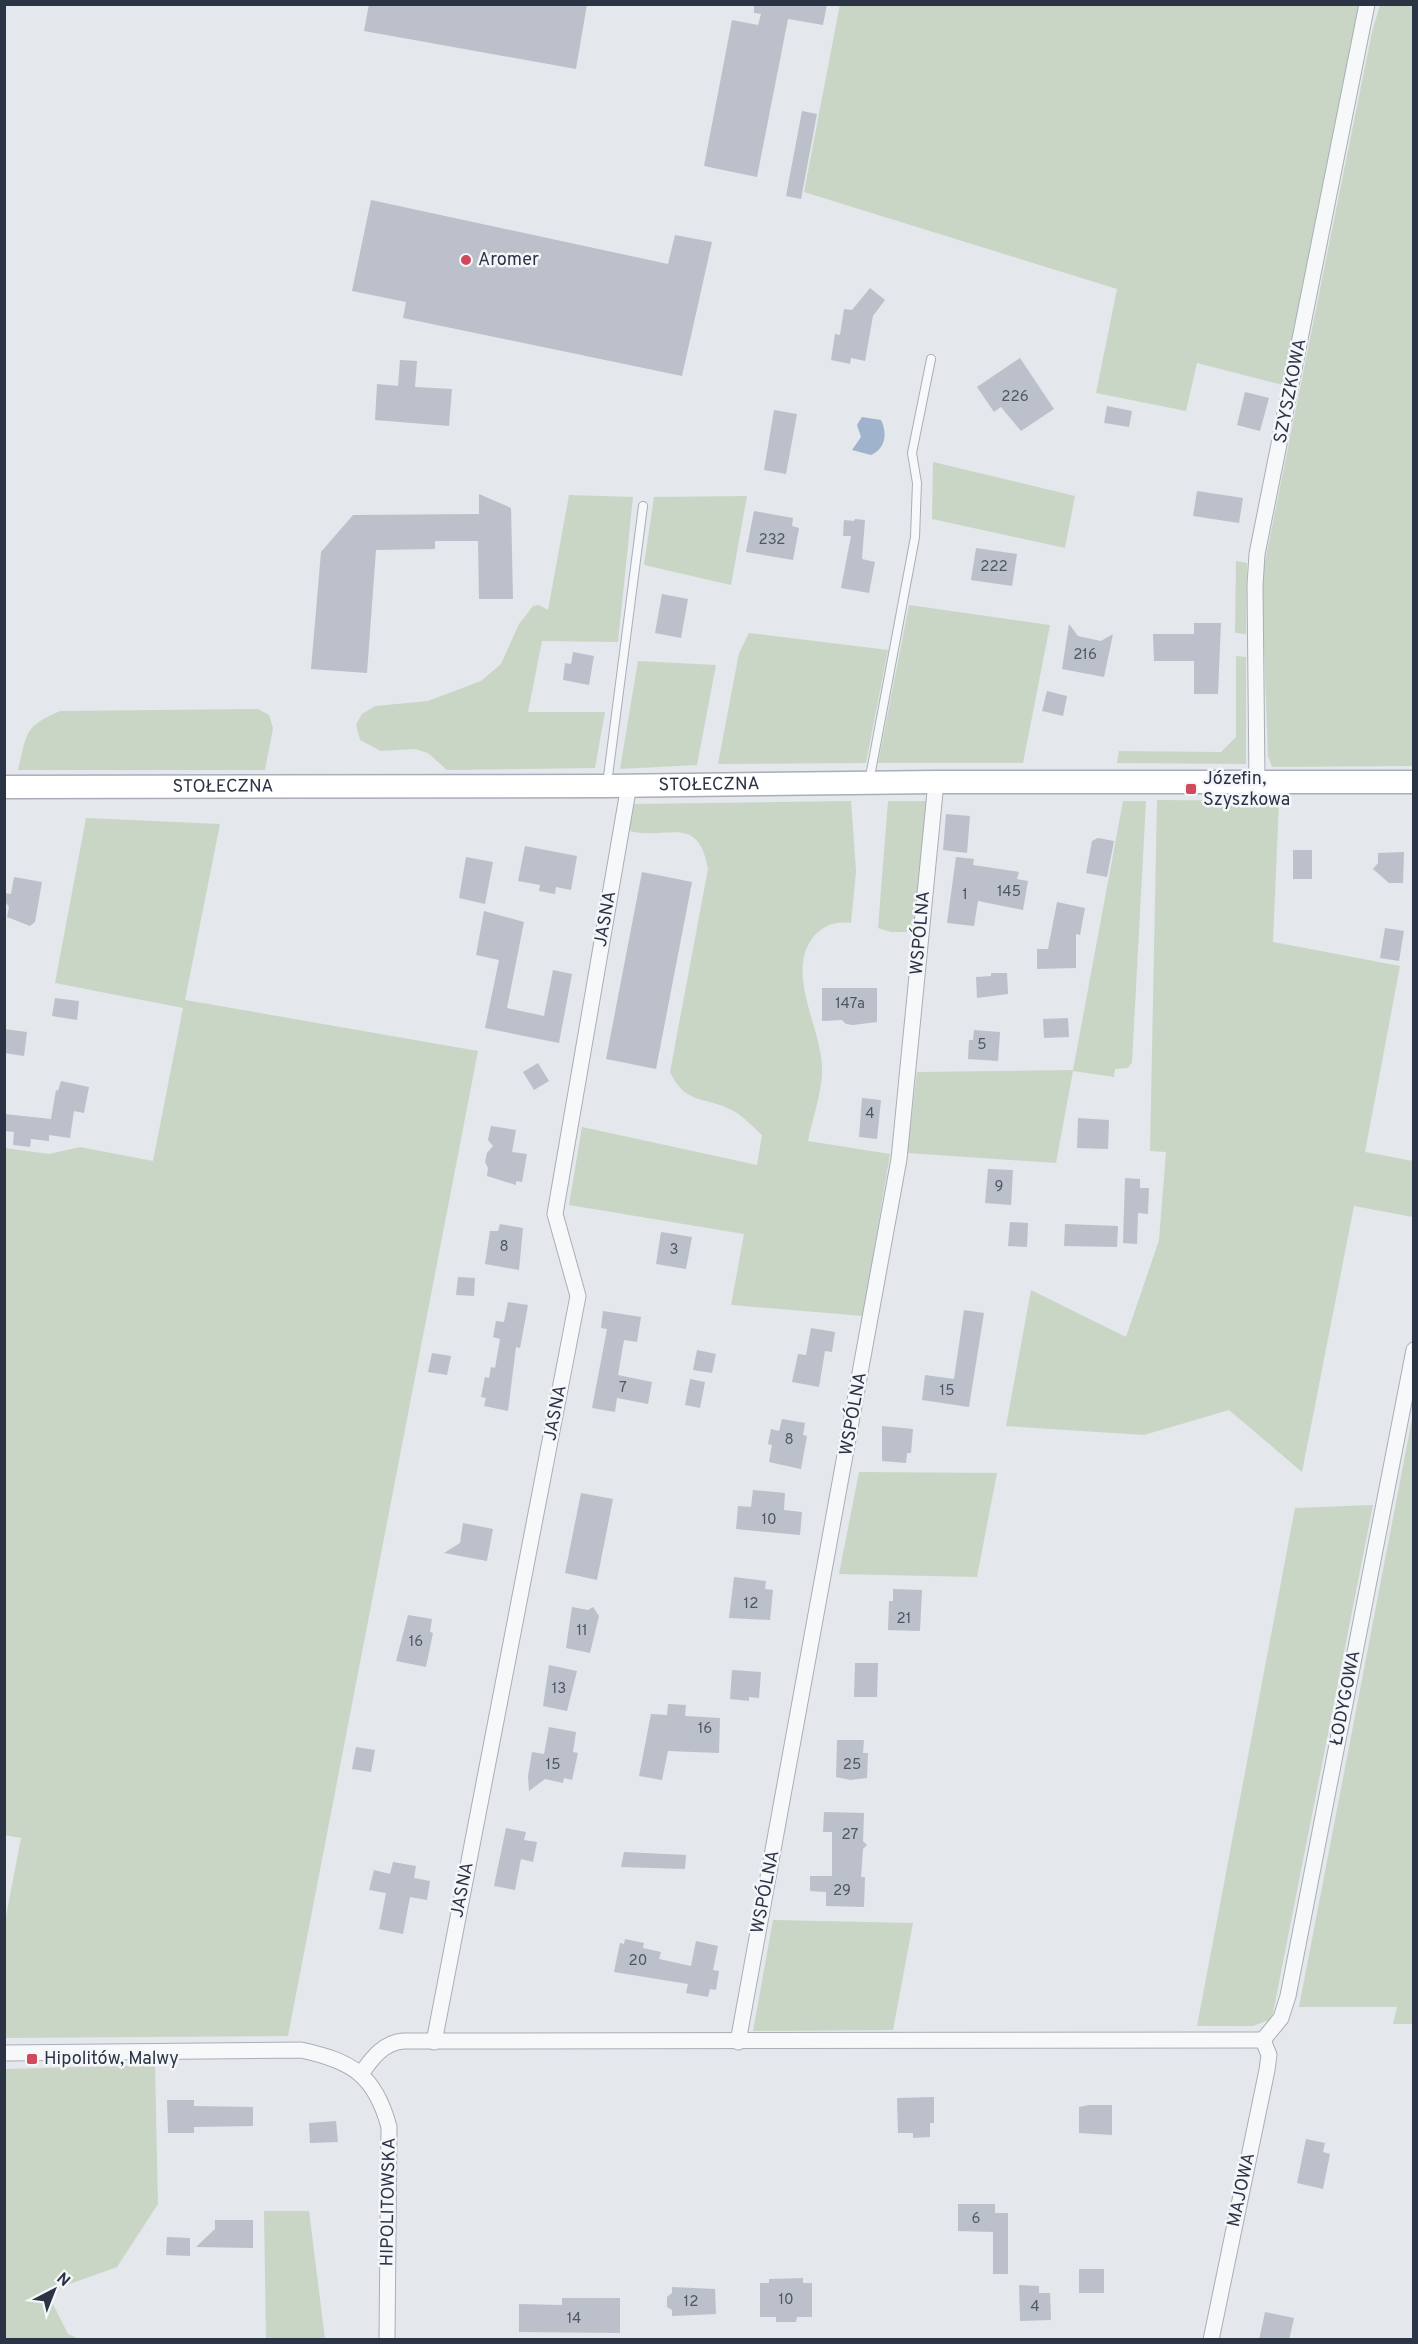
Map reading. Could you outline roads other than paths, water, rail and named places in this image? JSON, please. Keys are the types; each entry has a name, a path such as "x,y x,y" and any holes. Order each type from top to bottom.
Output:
{"street":[{"name":"SZYSZKOWA","path":"1257,781 1255,585 1257,554 1367,4"},
{"name":"WSPÓLNA","path":"738,2042 899,1159 936,782"},
{"name":"STOŁECZNA","path":"4,787 1413,782"},
{"name":"JASNA","path":"434,2042 578,1296 555,1214 629,785"},
{"name":"ŁODYGOWA","path":"1263,2040 1281,2018 1288,1996 1413,1350"},
{"path":"361,2074 383,2048 396,2041 1263,2040"},
{"name":"MAJOWA","path":"1211,2340 1267,2070 1269,2055 1263,2040"},
{"name":"HIPOLITOWSKA","path":"4,2053 301,2050 328,2055 361,2074 379,2095 389,2127 387,2340"}],"lane":[{"path":"869,783 915,537 917,483 912,453 931,359"},
{"path":"607,786 643,506"}],"water":[{"path":"862,417 881,420 883,425 885,436 882,445 871,455 852,450 861,437 857,425"}],"place":[{"name":"Aromer","path":"466,260"},
{"name":"Józefin, Szyszkowa","path":"1191,789"},
{"name":"Hipolitów, Malwy","path":"32,2059"}]}
